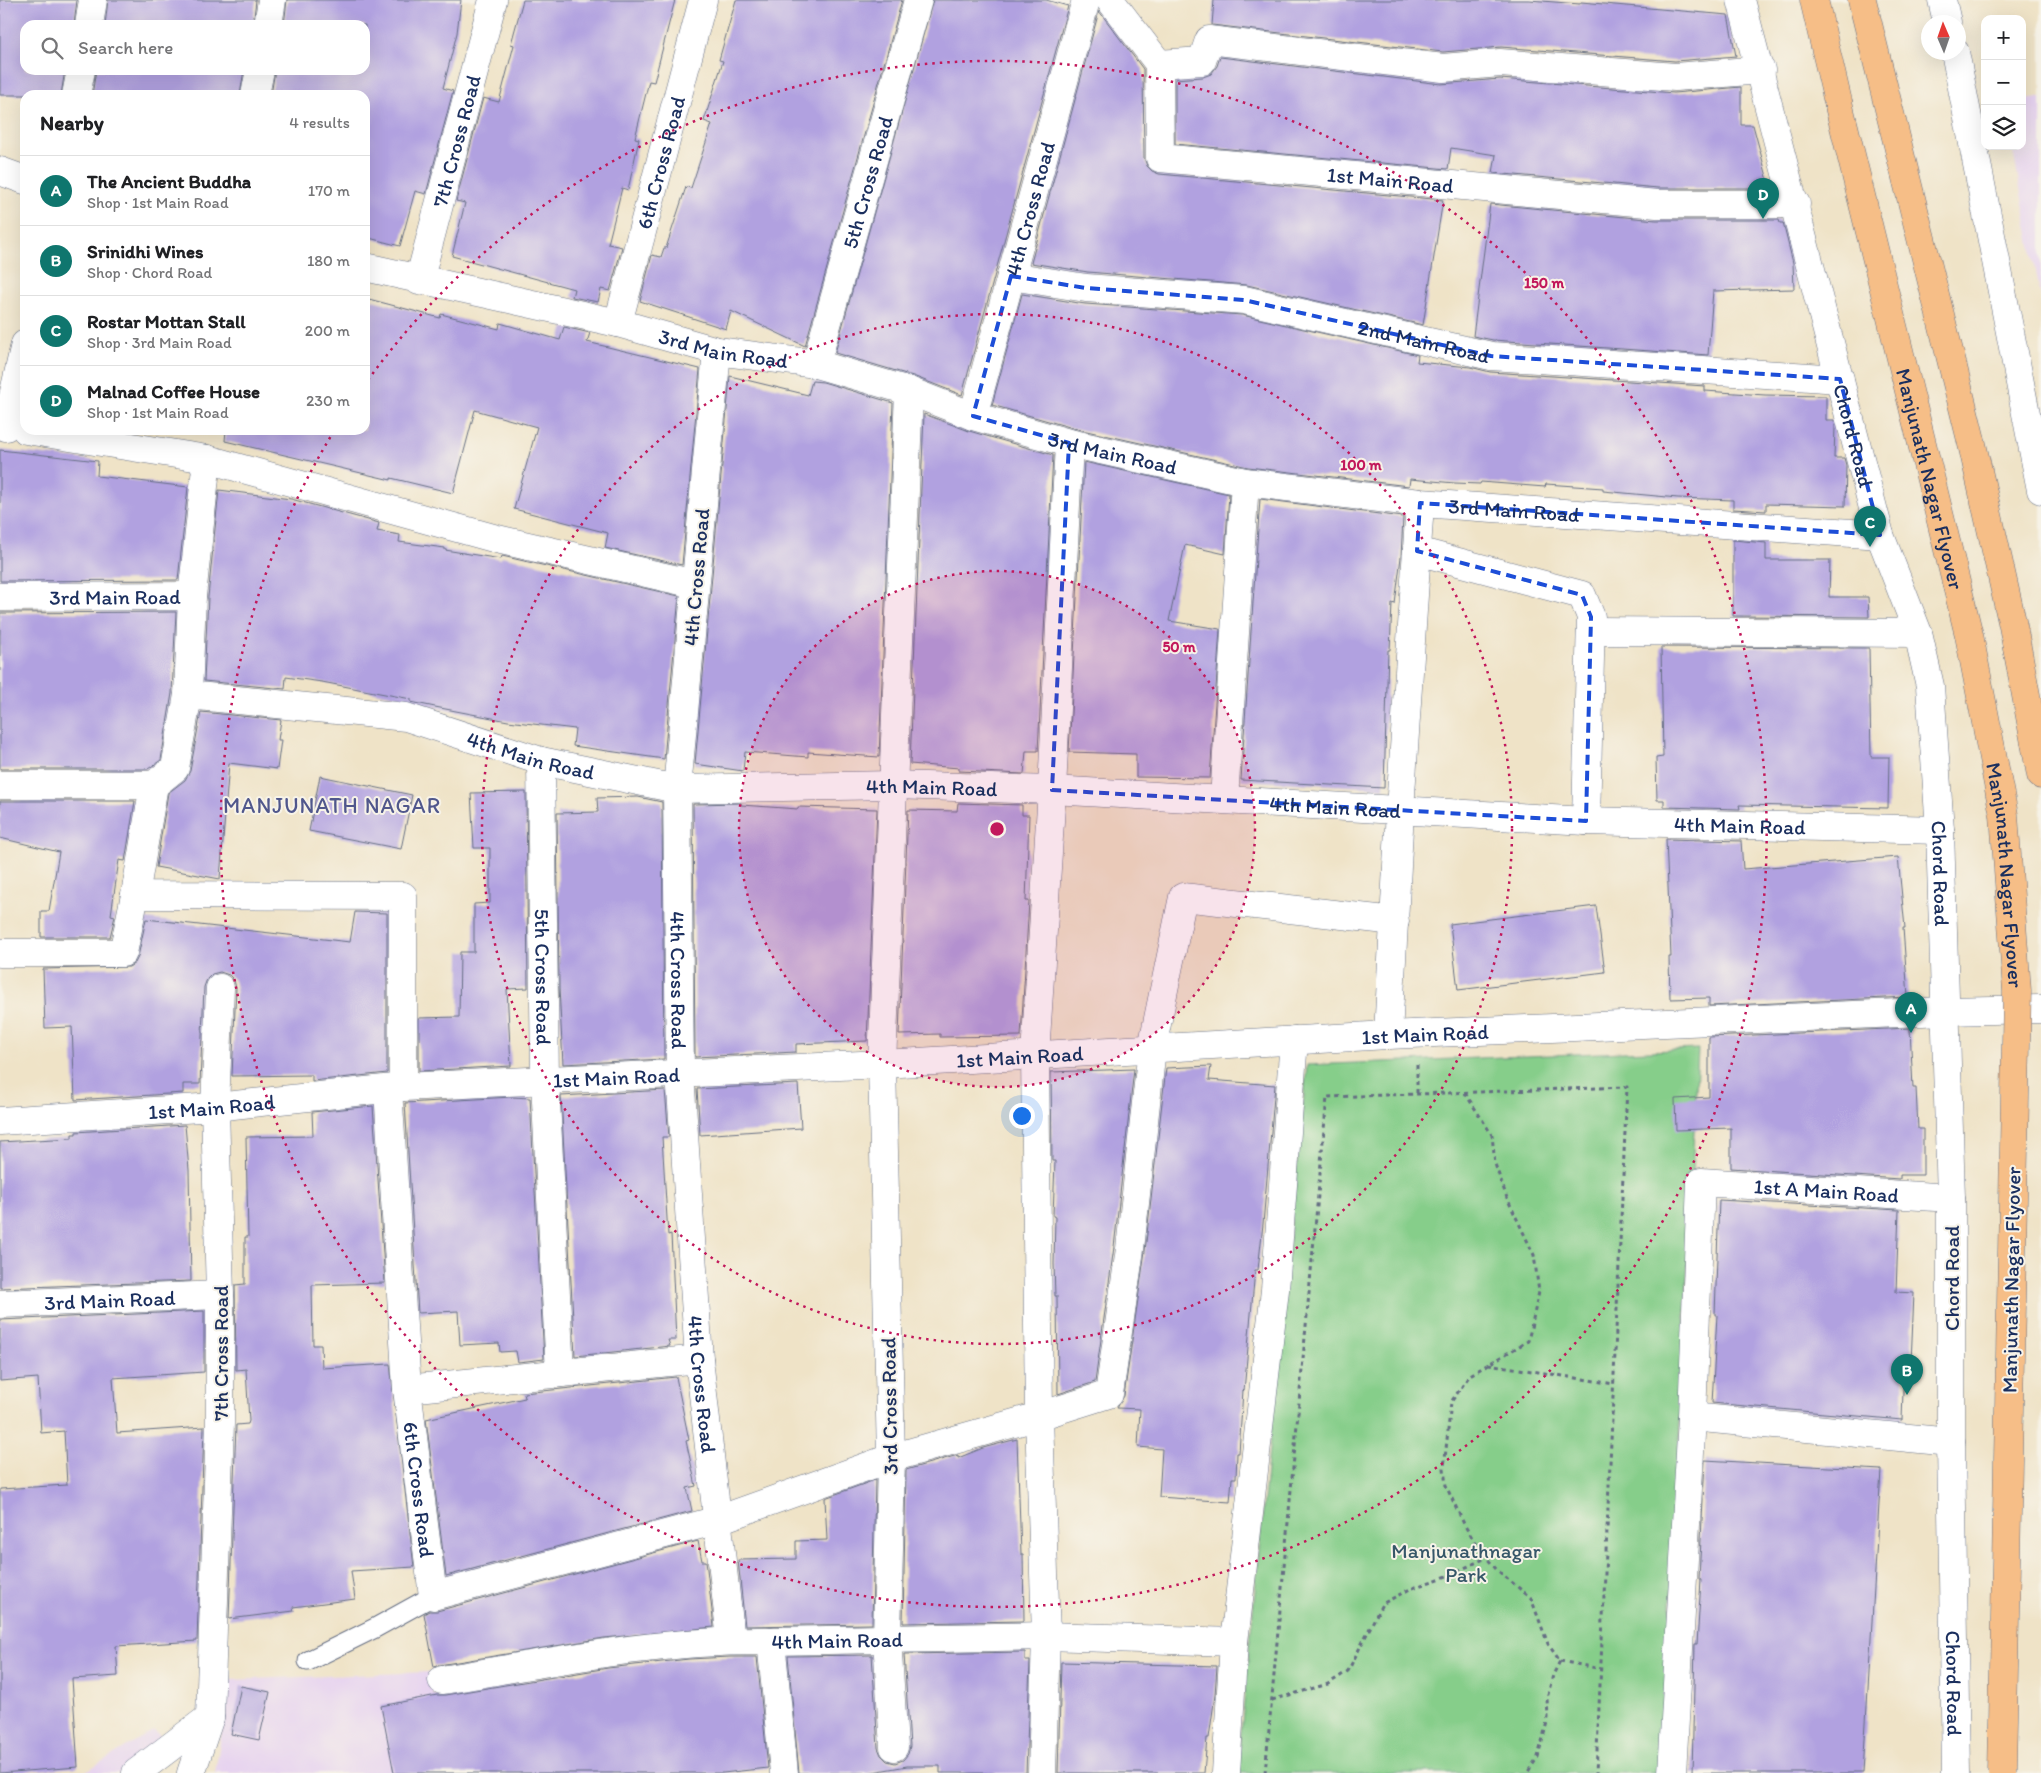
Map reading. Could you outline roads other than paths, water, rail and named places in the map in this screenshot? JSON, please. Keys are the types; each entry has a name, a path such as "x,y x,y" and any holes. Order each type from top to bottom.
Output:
{"main road":[{"name":"Manjunath Nagar Flyover","path":"1814,0 1970,635 2004,815 2016,991 2002,1773"},
{"path":"1862,0 1972,444 2013,626 2041,774"}],"street":[{"path":"90,20 93,0"},
{"path":"269,20 272,0"},
{"name":"7th Cross Road","path":"419,281 493,0"},
{"name":"6th Cross Road","path":"618,323 703,0"},
{"name":"5th Cross Road","path":"816,364 918,0"},
{"name":"4th Cross Road","path":"973,416 1086,0"},
{"path":"1110,0 1159,64 1202,61 1209,40 1443,68 1500,63 1675,77 1761,70"},
{"name":"Chord Road","path":"1741,0 1796,204 1880,535 1918,633 1930,686 1940,830 1951,1198 1951,1442 1956,1773"},
{"path":"1942,0 1945,15"},
{"path":"1957,60 2041,490"},
{"name":"1st Main Road","path":"1159,64 1160,158 1657,204 1796,204"},
{"path":"77,90 80,75"},
{"path":"256,90 259,75"},
{"path":"0,171 20,178"},
{"name":"3rd Main Road","path":"370,268 419,281 618,323 717,351 816,364 909,391 973,416 1069,443 1245,482 1420,503 1880,535"},
{"name":"2nd Main Road","path":"1011,276 1086,288 1244,300 1491,356 1840,379"},
{"name":"4th Cross Road","path":"717,351 677,789 680,1074 699,1359 731,1640"},
{"path":"14,428 20,382"},
{"name":"3rd Cross Road","path":"894,1747 887,1639 891,1458 882,1064 909,391"},
{"path":"58,435 207,459 497,538 695,584"},
{"path":"1042,1773 1046,1636 1040,1416 1035,1055 1052,790 1069,443"},
{"path":"192,596 207,459"},
{"path":"1224,799 1245,482"},
{"path":"1388,1035 1400,810 1420,503"},
{"path":"1417,551 1582,595 1591,617 1586,821"},
{"name":"3rd Main Road","path":"0,597 192,596 188,695"},
{"path":"1591,632 1918,633"},
{"path":"0,953 123,953 154,786 175,768 188,695"},
{"name":"4th Main Road","path":"188,695 406,717 541,761 677,789 893,785 1052,790 1586,821 1940,830"},
{"name":"5th Cross Road","path":"541,761 545,1081 560,1373"},
{"path":"0,785 154,786"},
{"name":"6th Cross Road","path":"135,895 403,896 396,1088 407,1389 433,1596"},
{"path":"433,1596 718,1520 891,1458 1040,1416 1109,1394 1130,1249 1152,1048 1183,897 1395,921"},
{"name":"7th Cross Road","path":"191,1773 210,1718 220,1423 220,1295 214,1107 220,988"},
{"name":"1st Main Road","path":"0,1121 214,1107 396,1088 882,1064 1388,1035 1945,1011 2041,1009"},
{"path":"1226,1773 1234,1642 1275,1290 1294,1040"},
{"name":"1st A Main Road","path":"1692,1416 1701,1182 1951,1198"},
{"name":"3rd Main Road","path":"0,1304 220,1295"},
{"path":"407,1389 699,1359"},
{"path":"1672,1773 1692,1416 1951,1442"},
{"name":"4th Main Road","path":"442,1680 609,1652 731,1640 771,1641 1046,1636 1234,1642"},
{"path":"771,1641 784,1773"},
{"path":"136,1773 210,1718"}],"lane":[{"path":"308,1661 375,1628 433,1596"}],"place":[{"name":"Malnad Coffee House","path":"1763,219"},
{"name":"Rostar Mottan Stall","path":"1870,547"},
{"name":"The Ancient Buddha","path":"1911,1033"},
{"name":"Srinidhi Wines","path":"1907,1395"}],"district":[{"name":"MANJUNATH NAGAR","path":"332,805"}],"park label":[{"name":"Manjunathnagar Park","path":"1466,1562"}]}
